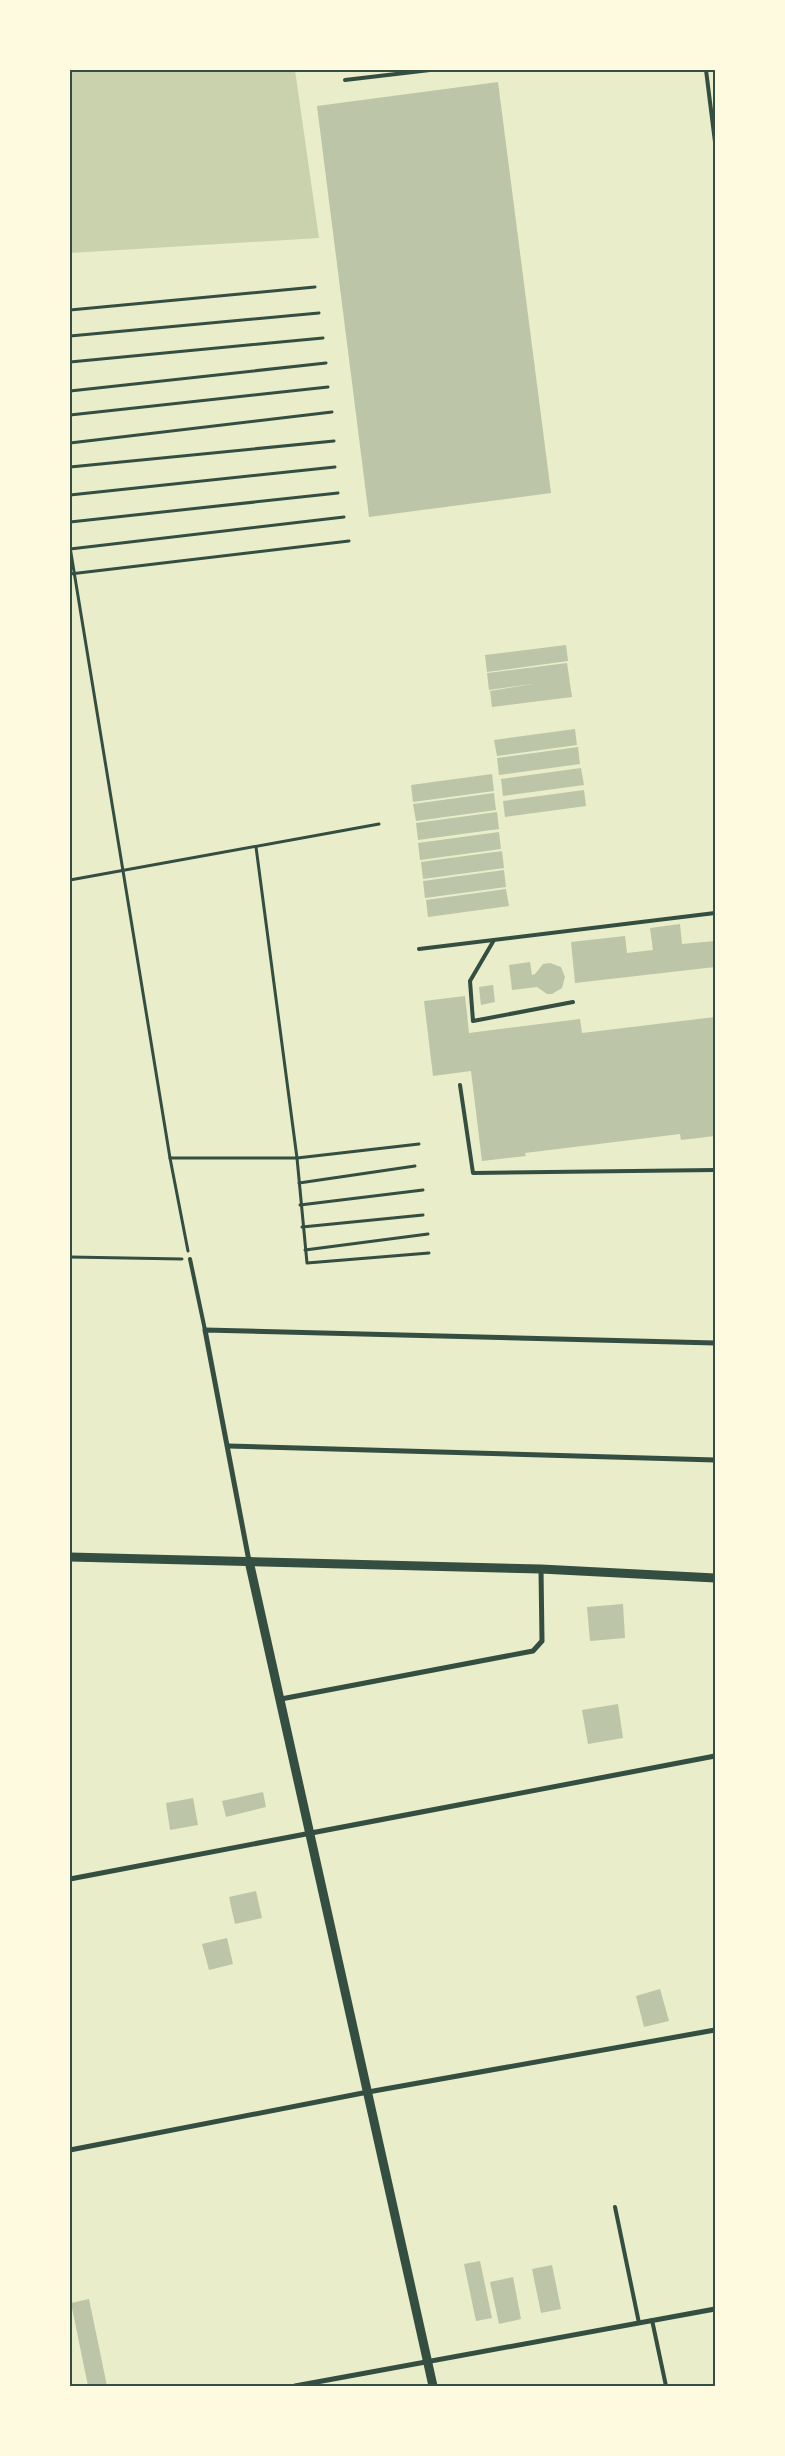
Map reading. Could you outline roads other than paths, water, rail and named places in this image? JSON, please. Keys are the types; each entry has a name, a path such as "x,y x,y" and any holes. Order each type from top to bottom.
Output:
{"street":[{"path":"433,2386 249,1561 205,1330 715,1343"},
{"path":"228,1446 715,1460"},
{"path":"70,1557 541,1569 715,1578"},
{"path":"281,1699 533,1651 542,1641 541,1569"},
{"path":"70,1879 715,1756"},
{"path":"70,2150 368,2092 715,2030"},
{"path":"295,2386 715,2309"}],"lane":[{"path":"345,80 430,70"},
{"path":"706,70 715,142"},
{"path":"420,949 715,912"},
{"path":"494,940 470,982 473,1021 573,1002"},
{"path":"460,1085 473,1173 715,1170"},
{"path":"190,1259 205,1330"},
{"path":"615,2207 639,2323"},
{"path":"652,2320 666,2386"}]}
